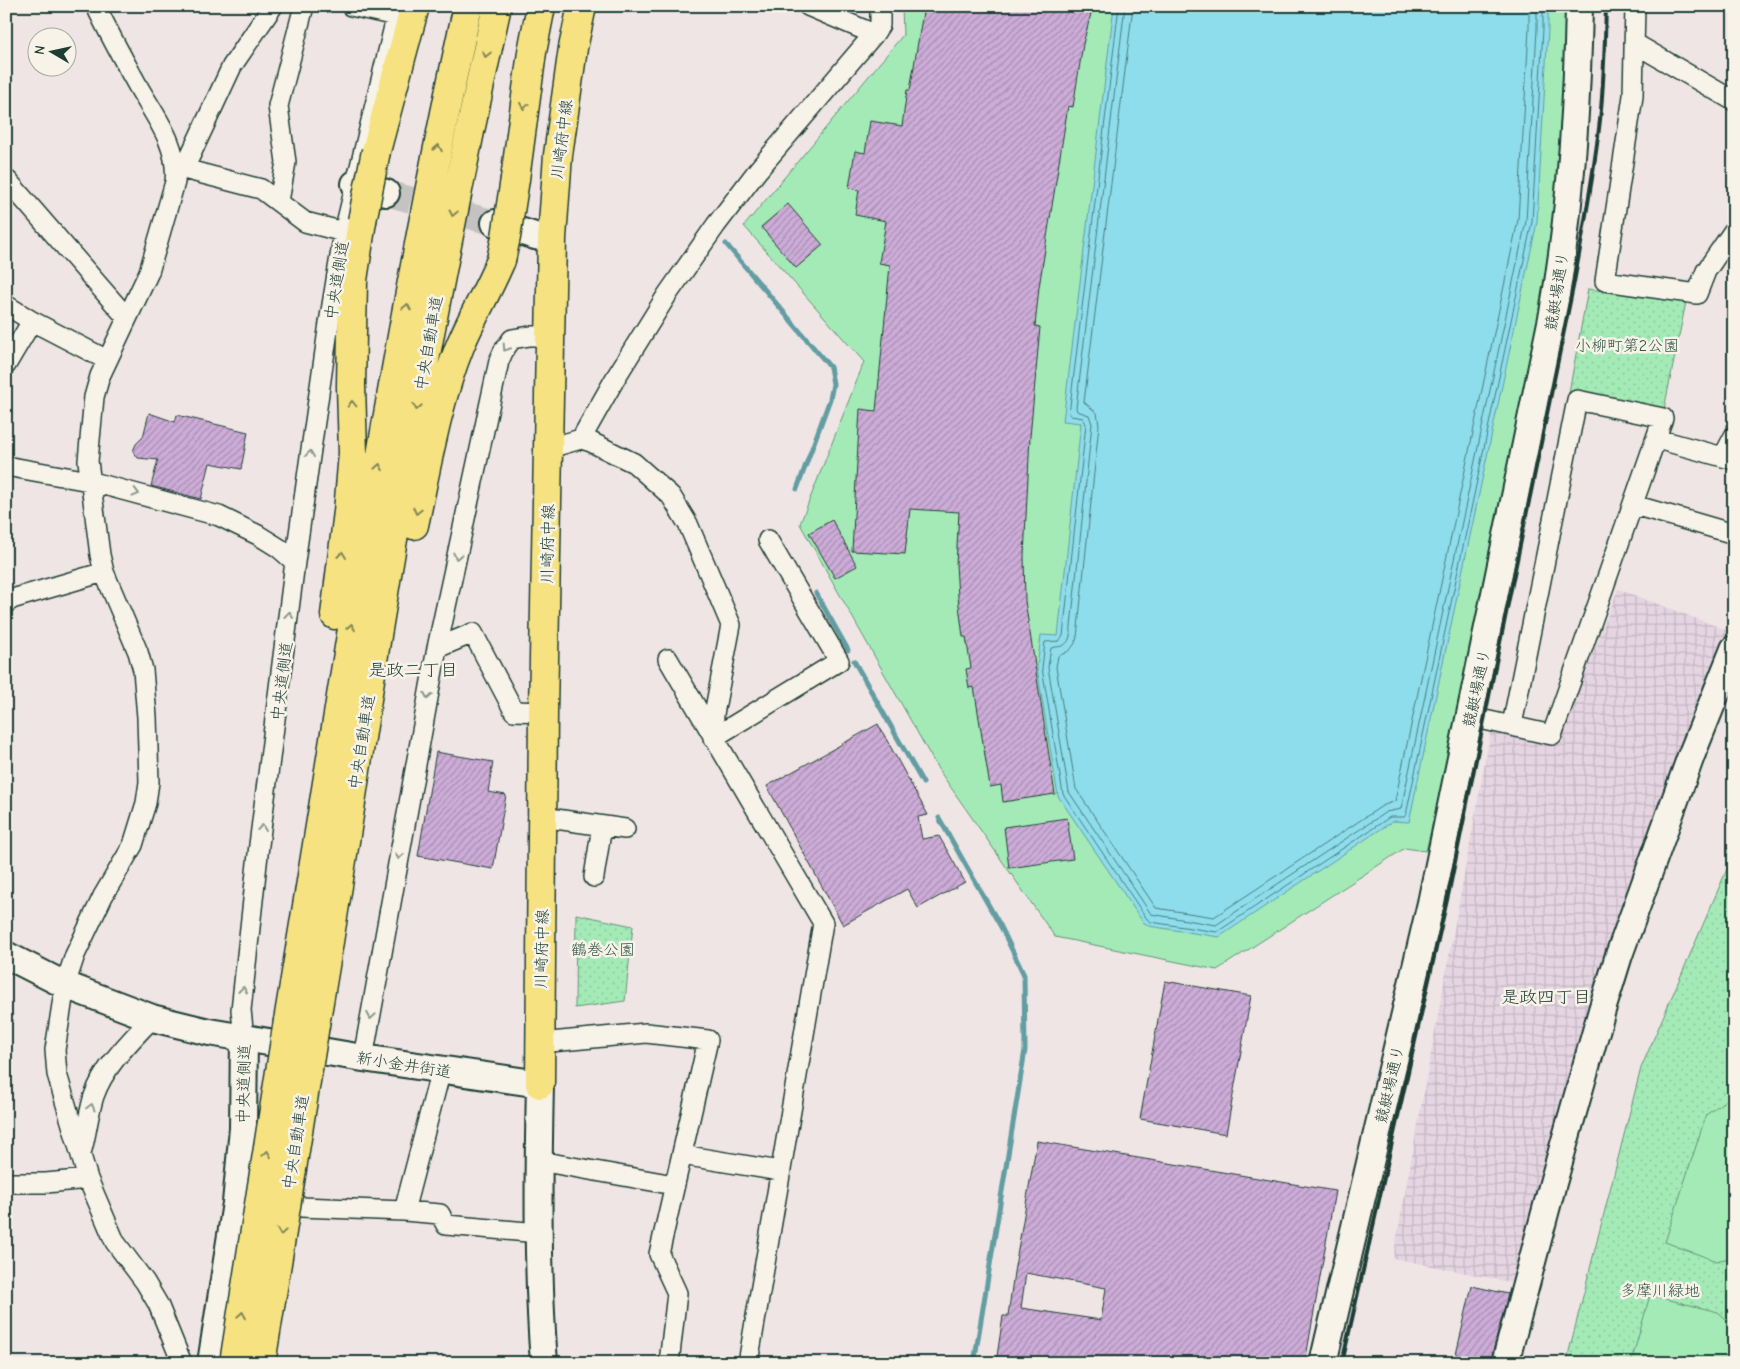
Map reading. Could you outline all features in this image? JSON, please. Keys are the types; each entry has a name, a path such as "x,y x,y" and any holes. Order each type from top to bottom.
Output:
{"main road":[{"name":"中央自動車道","path":"234,1363 361,566 446,106 468,6"},
{"name":"中央自動車道","path":"261,1363 379,627 429,335 467,140 497,6"},
{"path":"326,962 410,543 438,419 460,346 501,260 515,179 530,61 540,6"},
{"name":"川崎府中線","path":"540,1084 543,712 552,238 558,155 573,48 582,6"},
{"path":"296,969 348,512 352,453 353,226 376,151 403,10"}],"street":[{"path":"96,6 113,41 166,136 180,169"},
{"path":"182,1363 158,1304 145,1282 115,1242 88,1179 57,1074 55,1050 65,985 78,949 102,896 134,845 144,810 149,782 143,670 138,652 104,572 97,539 88,461 94,397 103,368 149,272 180,169 232,66 273,6"},
{"path":"279,201 286,162 278,106 304,6"},
{"path":"351,6 403,10"},
{"path":"808,6 874,34"},
{"path":"581,439 616,376 667,295 716,225 758,170 874,34 880,25 880,6"},
{"name":"競艇場通り","path":"1323,1363 1425,930 1558,289 1567,221 1575,124 1579,6"},
{"path":"1635,6 1633,96 1606,281 1698,294 1706,271 1734,230"},
{"name":"中央道側道","path":"211,1363 236,1203 243,1128 244,1038 241,1010 259,845 295,562 353,226 354,184 403,10"},
{"path":"1634,43 1734,101"},
{"path":"180,169 261,189 305,222 353,226"},
{"path":"8,181 127,318"},
{"path":"354,184 386,193"},
{"path":"495,223 535,236 552,238"},
{"path":"6,305 32,321 107,360"},
{"path":"6,365 32,321"},
{"path":"363,1058 436,648 499,361 512,339 530,336 550,336"},
{"path":"1470,717 1552,735 1663,418 1577,400 1512,725"},
{"path":"1657,439 1728,458 1734,436"},
{"path":"549,448 581,439 634,463 671,496 688,524 731,625 714,714 713,738"},
{"path":"6,466 89,481 219,516 258,535 279,548 295,562"},
{"path":"1634,505 1734,534"},
{"path":"713,738 839,661 768,540"},
{"path":"6,603 12,599 104,572"},
{"path":"436,648 473,632 514,711 543,712"},
{"path":"1505,1363 1553,1183 1619,955 1691,756 1734,649"},
{"path":"668,659 822,922 748,1363"},
{"path":"542,817 626,829"},
{"path":"594,877 602,826"},
{"name":"新小金井街道","path":"6,955 65,985 152,1018 209,1032 363,1058 540,1084"},
{"path":"81,1154 94,1097 100,1081 118,1056 152,1018"},
{"path":"540,1044 646,1033 708,1040 659,1254 677,1293 669,1363"},
{"path":"404,1211 441,1070"},
{"path":"540,1084 539,1233 544,1363"},
{"path":"682,1155 780,1171"},
{"path":"539,1161 674,1185"},
{"path":"6,1183 46,1183 88,1179"},
{"path":"236,1203 440,1214 446,1225 539,1233"}],"shaded area":[{"path":"1618,589 1729,631 1612,942 1514,1283 1393,1258 1491,730 1557,744"}],"green space":[{"path":"902,6 1566,6 1560,146 1546,285 1458,715 1426,851 1405,848 1217,970 1055,937 938,769 800,524 864,362 744,226 903,35"},
{"name":"小柳町第2公園","path":"1588,289 1686,302 1662,419 1567,403"},
{"name":"多摩川緑地","path":"1734,853 1734,1363 1566,1363 1641,1068"},
{"name":"鶴巻公園","path":"576,914 633,926 625,1001 575,1008"},
{"path":"1734,1094 1734,1257 1716,1261 1665,1242 1706,1115"},
{"path":"1650,1295 1718,1312 1734,1326 1734,1363 1631,1363"}],"water":[{"path":"1114,6 1548,6 1537,222 1409,822 1393,821 1219,937 1149,926 1143,922 1058,796 1037,668 1041,635 1058,636 1081,423 1063,421"}],"building":[{"path":"924,6 1093,6 1083,44 1073,107 1068,106 1039,287 1035,326 1040,327 1030,437 1024,556 1025,601 1055,794 1003,802 1001,785 990,787 974,687 969,688 966,669 971,668 966,637 963,637 956,564 959,512 910,509 905,554 852,551 860,409 876,411 890,265 879,263 886,221 855,215 859,190 849,188 855,151 865,153 870,121 902,126 907,90 910,90"},
{"path":"788,204 823,245 796,268 761,227"},
{"path":"149,413 175,422 177,415 248,432 241,469 210,463 201,499 151,486 158,460 138,458 133,451 136,444 143,437"},
{"path":"832,520 857,566 835,578 809,533"},
{"path":"878,724 928,815 918,817 922,839 939,836 965,882 918,908 907,889 843,925 767,786"},
{"path":"436,752 493,762 488,792 506,795 493,869 418,856"},
{"path":"1067,818 1073,859 1009,868 1004,827"},
{"path":"1165,981 1251,996 1226,1134 1140,1119"},
{"path":"1037,1141 1335,1191 1305,1363 996,1363 1003,1316 1008,1316","holes":["1026,1273 1106,1288 1101,1320 1021,1308"]},
{"path":"1472,1286 1508,1294 1490,1363 1454,1363"}],"waterway":[{"path":"726,244 830,367 833,384 830,399 797,489"},
{"path":"816,593 848,650"},
{"path":"854,661 923,783"},
{"path":"939,818 1001,927 1024,975 1025,1050 974,1363"}],"tunnel":[{"path":"386,193 495,223"}],"railway":[{"path":"1342,1363 1449,891 1574,282 1592,181 1600,120 1606,6"}],"district":[{"name":"是政二丁目","path":"413,670"},
{"name":"是政四丁目","path":"1546,997"}]}
